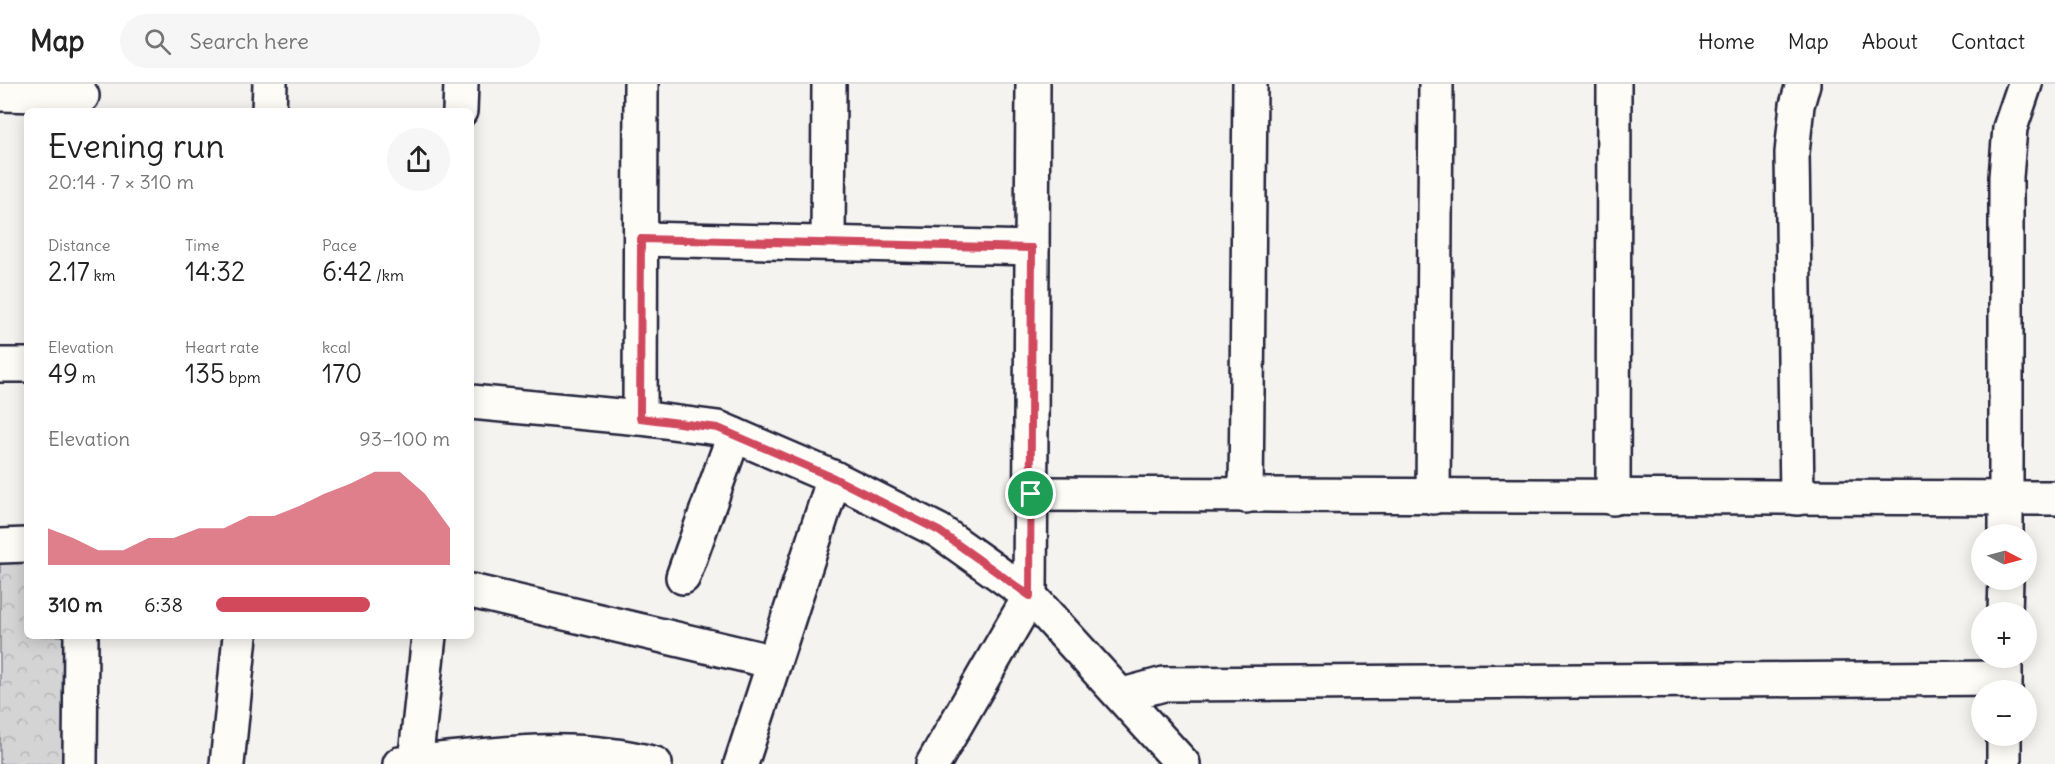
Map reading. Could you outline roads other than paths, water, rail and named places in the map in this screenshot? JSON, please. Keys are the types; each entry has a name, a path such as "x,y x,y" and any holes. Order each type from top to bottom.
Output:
{"street":[{"path":"269,108 270,84"},
{"path":"460,108 461,84"},
{"path":"640,418 641,84"},
{"path":"828,242 829,84"},
{"path":"933,764 1030,596 1033,84"},
{"path":"1246,496 1250,84"},
{"path":"1433,497 1436,84"},
{"path":"1613,498 1614,84"},
{"path":"1797,498 1792,153 1797,105 1803,84"},
{"path":"2006,524 2006,177 2010,128 2025,84"},
{"path":"0,94 82,97"},
{"path":"641,239 1032,248"},
{"path":"0,365 24,364"},
{"path":"474,402 718,428 834,478 939,531 1030,596 1183,764"},
{"path":"682,577 734,435"},
{"path":"741,764 834,478"},
{"path":"1031,494 2055,498"},
{"path":"0,546 24,545"},
{"path":"474,592 774,662"},
{"path":"80,764 81,639"},
{"path":"227,764 240,639"},
{"path":"429,639 410,764 554,750 628,757 655,764"},
{"path":"1122,696 1164,684 2005,675"},
{"path":"2004,746 2004,764"}]}
